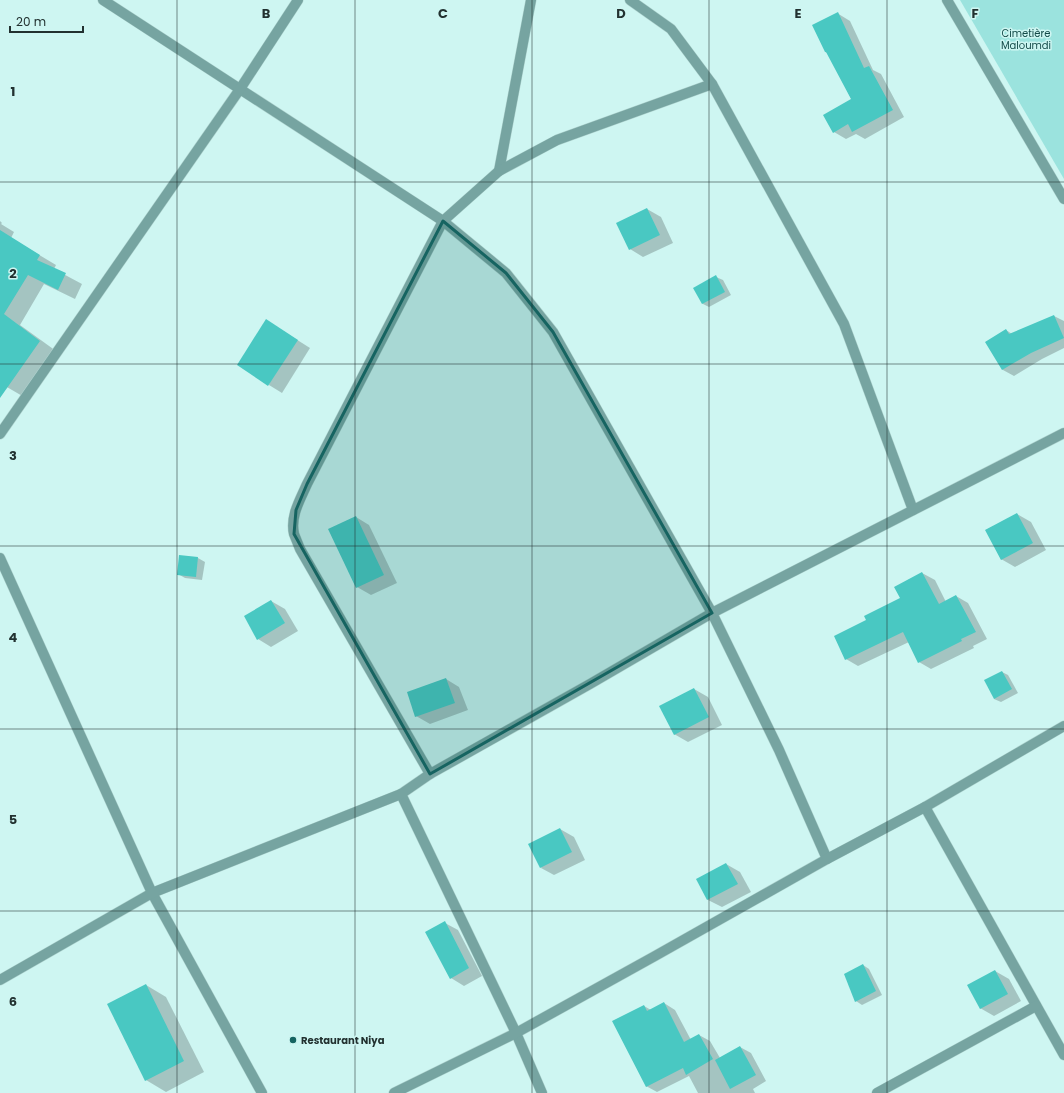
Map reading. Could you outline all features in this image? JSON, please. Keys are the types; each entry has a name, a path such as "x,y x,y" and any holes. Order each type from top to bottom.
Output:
{"street":[{"path":"103,0 443,221 506,273 553,332 712,613 779,750 827,859"},
{"path":"0,434 240,89 298,0"},
{"path":"499,171 531,0"},
{"path":"630,0 671,28 712,84 844,324 914,510"},
{"path":"947,0 1064,198"},
{"path":"430,774 300,549 294,534 293,523 296,510 307,484 443,221 499,171 557,140 712,84"},
{"path":"0,980 152,893 401,794 430,774 712,613 1064,433"},
{"path":"0,558 152,893 262,1093"},
{"path":"394,1093 516,1033 827,859 925,807 1064,726"},
{"path":"401,794 516,1033 542,1093"},
{"path":"925,807 1064,1055"},
{"path":"877,1093 1036,1006"}],"highlighted area":[{"path":"443,221 506,273 553,332 712,613 430,774 294,534 296,510 307,484"}],"green space":[{"name":"Cimetière Maloumdi","path":"960,0 1064,0 1064,179"}],"building":[{"path":"838,12 864,68 869,66 893,110 852,132 848,124 833,133 823,115 851,99 812,25"},
{"path":"647,208 660,235 629,250 616,223"},
{"path":"0,230 40,255 37,260 66,273 58,290 28,275 4,314 40,341 0,398"},
{"path":"716,275 725,292 702,304 693,288"},
{"path":"1054,315 1064,338 1031,353 1002,370 985,342 1006,329 1009,334"},
{"path":"266,319 298,340 268,386 237,365"},
{"path":"1017,513 1033,543 1001,560 985,530"},
{"path":"356,516 384,575 356,588 328,529"},
{"path":"179,555 198,557 196,577 177,575"},
{"path":"922,572 939,604 956,595 976,632 961,639 962,641 918,663 903,632 845,660 834,636 866,620 864,616 900,598 894,587"},
{"path":"271,600 285,623 257,640 244,616"},
{"path":"1002,671 1012,689 994,699 984,680"},
{"path":"446,678 455,703 415,717 407,692"},
{"path":"694,688 709,717 674,735 659,706"},
{"path":"560,828 572,852 540,868 528,844"},
{"path":"726,863 738,884 707,900 696,879"},
{"path":"445,921 469,968 450,979 425,932"},
{"path":"863,964 876,991 855,1002 844,974"},
{"path":"995,970 1008,994 980,1009 967,985"},
{"path":"146,984 184,1061 145,1081 107,1004"},
{"path":"664,1002 684,1042 699,1034 713,1059 686,1075 683,1068 646,1087 612,1021 644,1005 647,1011"},
{"path":"740,1046 756,1075 730,1089 715,1060"}],"place":[{"name":"Restaurant Niya","path":"293,1040"}]}
